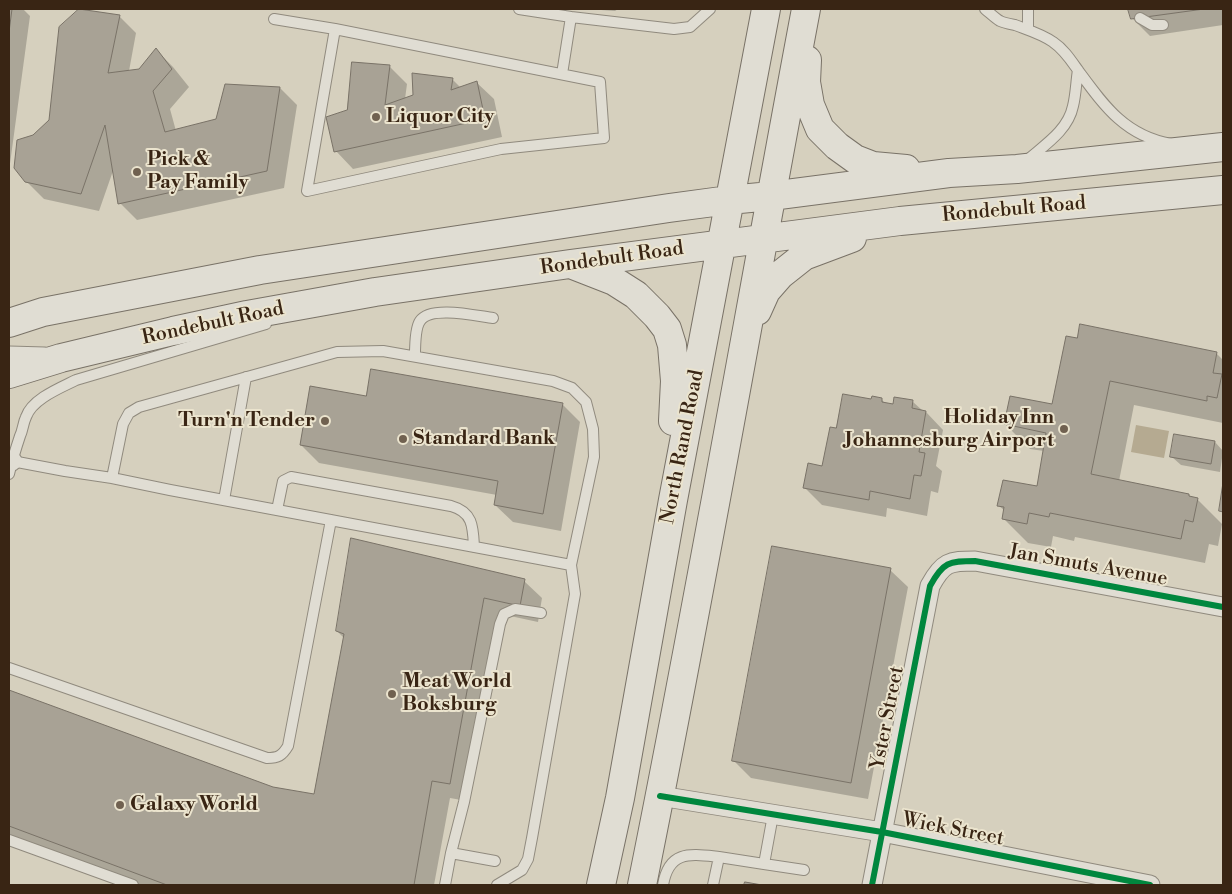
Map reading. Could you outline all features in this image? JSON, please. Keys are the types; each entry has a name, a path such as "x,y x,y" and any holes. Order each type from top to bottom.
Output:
{"main road":[{"name":"North Rand Road","path":"642,885 747,334 770,196 806,9"},
{"path":"810,9 806,82 810,105 820,129 837,146 855,159 873,166 949,173"},
{"name":"North Rand Road","path":"601,885 620,798 673,500 765,10"},
{"name":"Rondebult Road","path":"9,323 43,312 260,270 729,200 949,173 1017,169 1213,148"},
{"name":"Rondebult Road","path":"9,374 61,358 173,331 247,315 375,292 570,264 900,221 1223,190"},
{"path":"747,334 766,291 780,275 804,256 900,221"},
{"path":"570,264 614,281 636,295 667,329 672,345 675,381 671,457 673,500"}],"street":[{"path":"9,309 43,312"},
{"path":"9,356 61,358"},
{"name":"Jan Smuts Avenue","path":"948,564 975,561 1223,607"},
{"name":"Yster Street","path":"872,885 930,586 937,572 948,564"},
{"name":"Wiek Street","path":"660,796 882,832 1150,885"}],"lane":[{"path":"519,9 674,29 690,27 710,9"},
{"path":"985,9 1000,21 1028,30 1053,42 1070,58 1105,106 1133,130 1165,143 1213,148"},
{"path":"1028,9 1028,30"},
{"path":"562,74 571,17"},
{"path":"1140,18 1152,25 1163,25"},
{"path":"274,19 335,29 600,82 604,138 500,150 307,191 335,29"},
{"path":"1017,169 1058,134 1067,122 1073,107 1078,70"},
{"path":"291,317 375,292"},
{"path":"415,356 417,329 420,320 426,316 434,313 450,312 493,318"},
{"path":"272,322 76,380 52,392 36,403 26,415 10,465 112,478 571,565"},
{"path":"112,478 123,424 129,412 139,407 337,352 383,351 553,381 572,388 586,402 593,429 594,457 571,565 575,594 528,859 522,870 497,885"},
{"path":"224,500 246,377"},
{"path":"276,510 283,481 291,477 451,506 462,509 468,517 473,528 474,547"},
{"path":"9,668 267,758 276,758 284,754 288,746 331,520"},
{"path":"445,885 500,624 504,614 515,609 541,613"},
{"path":"764,864 773,815"},
{"path":"9,840 133,885"},
{"path":"451,852 495,860"},
{"path":"662,885 672,862 684,856 718,857 804,870"},
{"path":"713,885 718,857"}],"shaded area":[{"path":"1136,425 1169,431 1164,458 1131,452"}],"building":[{"path":"9,9 12,9 9,32"},
{"path":"79,9 120,15 108,73 139,69 156,48 172,69 153,91 165,132 216,119 225,84 280,87 267,171 118,204 105,125 81,194 25,182 14,168 17,140 33,135 49,120 59,27"},
{"path":"1128,9 1204,9 1131,19"},
{"path":"352,62 390,65 385,105 413,95 412,73 453,78 451,90 477,81 485,119 334,152 326,117 347,110"},
{"name":"Holiday Inn Johannesburg Airport","path":"1080,324 1217,352 1213,373 1222,374 1217,398 1207,396 1207,401 1110,381 1091,474 1189,494 1189,496 1198,498 1193,522 1185,520 1181,539 1050,513 1049,517 1029,513 1027,524 1002,519 1004,507 997,506 1003,480 1037,486 1046,433 1004,424 1010,396 1052,404 1066,336 1077,338"},
{"path":"371,369 563,403 543,514 494,505 498,481 300,445 310,386 366,396"},
{"path":"843,394 871,399 872,396 882,398 882,402 893,404 894,397 913,400 912,408 926,411 919,452 925,453 921,476 914,475 910,499 870,491 869,500 803,488 808,463 822,466 830,427 836,428"},
{"path":"1174,434 1215,441 1211,464 1170,457"},
{"path":"1223,483 1223,512 1219,511"},
{"path":"351,538 525,579 520,606 484,598 450,784 432,781 414,885 167,885 9,826 9,690 273,787 314,794 344,634 336,631"},
{"path":"772,546 891,568 851,783 732,761"},
{"path":"745,882 762,885 744,885"}],"cycle path":[{"path":"872,885 930,586 939,572 948,564 975,561 1223,607"},
{"path":"660,796 882,832 1150,885"}],"place":[{"name":"Liquor City","path":"376,117"},
{"name":"Pick & Pay Family","path":"137,172"},
{"name":"Turn'n Tender","path":"325,421"},
{"name":"Holiday Inn Johannesburg Airport","path":"1064,429"},
{"name":"Standard Bank","path":"403,439"},
{"name":"Meat World Boksburg","path":"392,694"},
{"name":"Galaxy World","path":"120,805"}]}
